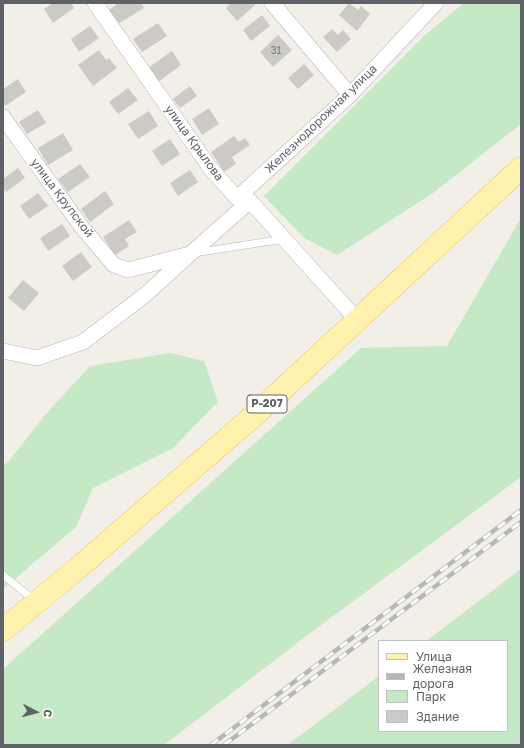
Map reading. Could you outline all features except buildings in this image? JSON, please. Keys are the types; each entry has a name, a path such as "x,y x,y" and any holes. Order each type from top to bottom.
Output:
{"main road":[{"name":"Р-207","path":"3,630 258,412 358,321 521,168"}],"street":[{"name":"улица Крылова","path":"95,3 211,169 284,239 358,321"},
{"path":"272,3 350,95"},
{"name":"Железнодорожная улица","path":"3,351 37,358 83,342 145,295 190,254 350,95 436,3"},
{"name":"улица Крупской","path":"3,117 81,226 114,265 128,270 190,254"}],"lane":[{"path":"190,254 284,239"},
{"path":"3,575 36,602"}],"green space":[{"path":"464,3 521,3 521,124 433,193 337,255 304,238 264,196 425,35"},
{"path":"521,218 521,477 309,634 164,745 3,745 3,669 361,348 447,346"},
{"path":"170,353 204,361 218,402 173,448 93,488 76,527 3,589 3,465 10,460 45,415 90,366"},
{"path":"521,569 521,745 291,745 290,743 378,677 378,732 508,732 508,640 427,640"}],"railway":[{"path":"211,745 521,510"},
{"path":"224,745 521,522"}]}
